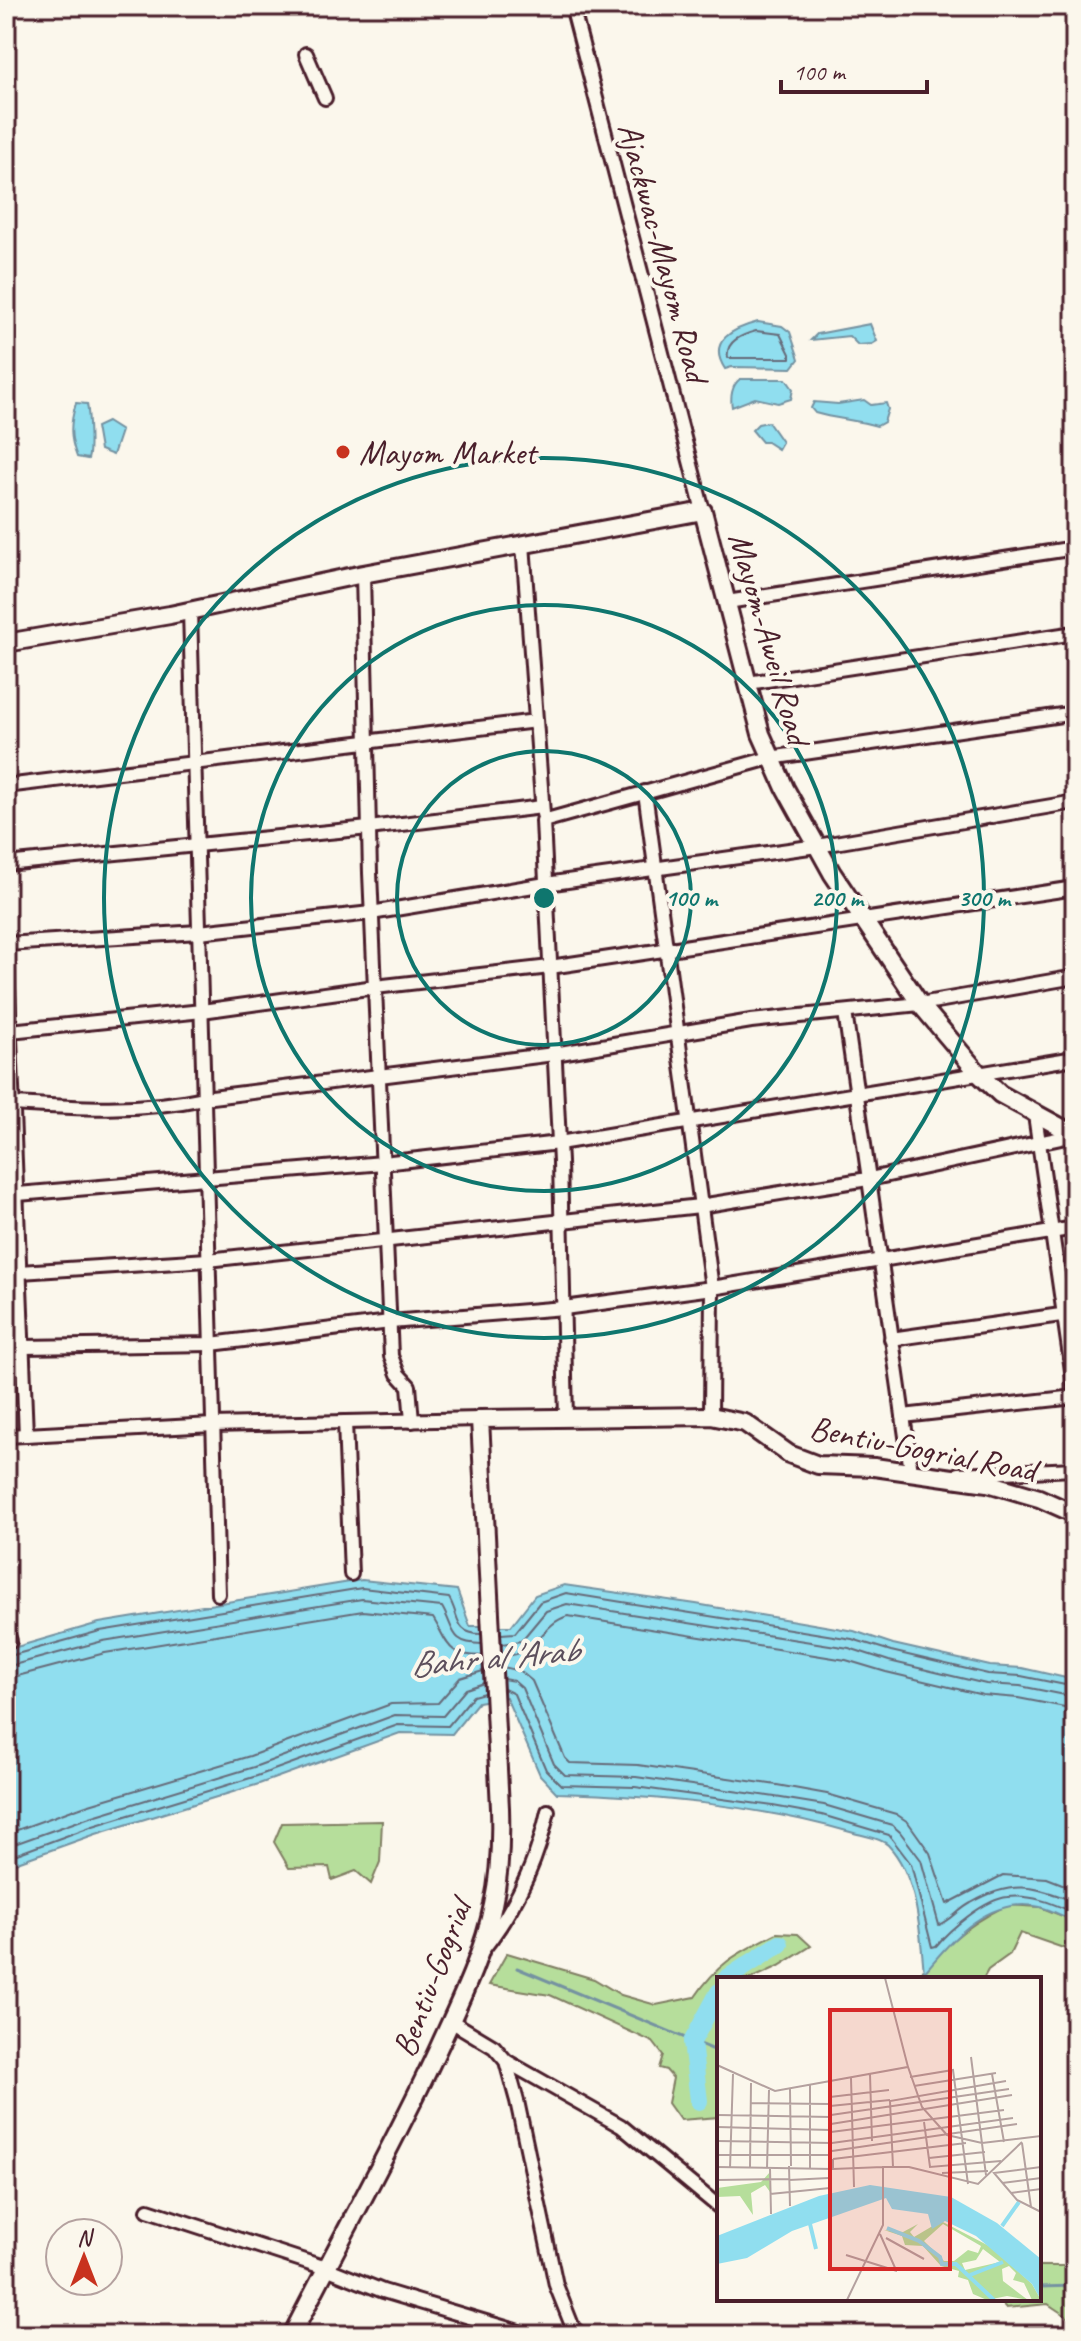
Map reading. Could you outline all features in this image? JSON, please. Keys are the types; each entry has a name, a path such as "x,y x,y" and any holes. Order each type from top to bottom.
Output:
{"main road":[{"name":"Mayom-Aweil Road","path":"6,643 190,611 363,574 703,511 770,758 817,846 920,1004 979,1074 1000,1094 1075,1135"},
{"name":"Bentiu-Gogrial Road","path":"480,1419 711,1416 745,1423 789,1454 818,1465 911,1471 988,1483 1039,1498 1075,1514"},
{"name":"Bentiu-Gogrial","path":"292,2335 386,2158 451,2021 479,1954 493,1906 499,1870 500,1808 480,1419"}],"street":[{"name":"Ajackwac-Mayom Road","path":"572,6 703,511"},
{"path":"306,54 325,98"},
{"path":"523,544 543,821 559,1143 566,1418"},
{"path":"727,602 1075,548"},
{"path":"363,574 371,913 391,1356 398,1374 409,1386 412,1421"},
{"path":"190,611 218,1594"},
{"path":"748,683 1075,633"},
{"path":"543,821 770,758 1075,713"},
{"path":"6,786 536,721"},
{"path":"645,792 712,1288 711,1416"},
{"path":"6,944 199,932 371,913 546,884 817,846 1075,802"},
{"path":"6,864 369,828 542,807"},
{"path":"10,1031 202,1011 550,967 1075,888"},
{"path":"6,938 9,1081 13,1104 11,1195 20,1272 26,1435"},
{"path":"13,1104 89,1109 178,1104 204,1098 554,1054 751,1021 920,1004 1075,977"},
{"path":"845,1012 911,1471"},
{"path":"11,1195 383,1163 559,1143 1075,1058"},
{"path":"903,1416 1075,1394 1070,1314 1052,1232 1035,1115"},
{"path":"20,1272 208,1260 700,1206 868,1179 1075,1135"},
{"path":"23,1347 211,1344 390,1322 564,1308 712,1288 1075,1228"},
{"path":"6,1308 21,1308"},
{"path":"891,1339 1070,1314"},
{"path":"6,1436 213,1425 480,1419"},
{"path":"345,1422 351,1574"},
{"path":"934,1475 1075,1469"},
{"path":"479,1954 506,1920 521,1892 534,1862 548,1811"},
{"path":"451,2021 494,2047 506,2061 621,2126 717,2205"},
{"path":"506,2061 556,2285 573,2328 581,2335"},
{"path":"148,2210 326,2268 383,2291 529,2335"}],"green space":[{"path":"382,1821 380,1862 371,1884 356,1871 332,1880 329,1867 289,1868 274,1842 282,1823"},
{"path":"1007,1905 1040,1907 1075,1921 1075,1952 1020,1933 1010,1954 988,1970 984,1977 913,1977 947,1945"},
{"path":"777,1933 798,1934 811,1946 755,1977 717,1977 717,2117 680,2120 668,2103 673,2078 666,2070 659,2068 663,2055 653,2042 550,1995 489,1985 507,1953 594,1979 621,1995 656,2005 695,1997 713,1974 741,1952"},
{"path":"1041,2266 1075,2266 1075,2322 1048,2304 1006,2308 1000,2301 1041,2301"}],"water":[{"path":"758,322 782,326 790,332 799,359 792,368 725,369 720,359 721,343 732,332"},
{"path":"870,324 877,341 872,344 858,345 849,336 811,340 817,334"},
{"path":"740,379 786,379 793,389 791,399 778,403 755,398 732,407 732,392"},
{"path":"864,400 871,405 886,403 888,409 884,422 877,426 815,413 811,408 814,402 838,404"},
{"path":"76,403 87,404 88,459 77,457 73,443 72,424"},
{"path":"107,422 121,431 113,455 100,450 96,427"},
{"path":"768,422 782,442 778,449 762,442 752,430 758,424"},
{"name":"Bahr al 'Arab","path":"362,1580 457,1590 470,1626 511,1626 535,1595 564,1585 854,1631 893,1644 990,1666 1022,1668 1075,1680 1075,1921 1040,1907 1005,1907 974,1922 947,1946 924,1973 912,1889 898,1858 885,1843 818,1823 744,1809 669,1800 557,1793 540,1775 506,1697 478,1702 452,1734 400,1733 259,1784 96,1834 6,1866 6,1650 99,1623"}],"waterway":[{"path":"729,1977 780,1944"},
{"path":"517,1968 717,2051"},
{"path":"699,2101 692,2042 717,1996"},
{"path":"1041,2287 1075,2286"}],"place":[{"name":"Mayom Market","path":"343,452"}]}
